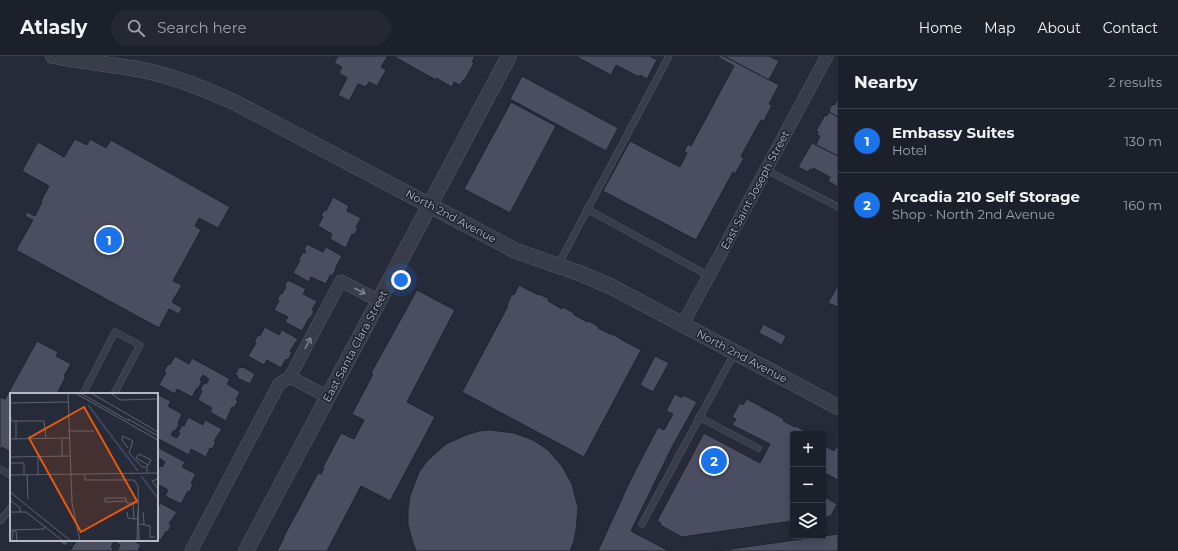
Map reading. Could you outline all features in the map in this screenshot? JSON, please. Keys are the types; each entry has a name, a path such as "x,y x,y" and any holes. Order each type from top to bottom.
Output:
{"street":[{"name":"North 2nd Avenue","path":"53,56 76,61 133,68 172,78 234,102 516,251 610,286 838,407"},
{"name":"East Santa Clara Street","path":"246,551 509,56"},
{"name":"East Saint Joseph Street","path":"683,324 827,56"},
{"path":"191,551 278,384 290,377 340,281 379,301"},
{"path":"290,377 328,397"}],"lane":[{"path":"557,266 669,56"},
{"path":"766,170 838,207"},
{"path":"587,210 709,276"},
{"path":"84,393 115,332 140,345 115,393"},
{"path":"642,524 735,352"},
{"path":"700,417 758,448"},
{"path":"0,469 10,474"},
{"path":"0,521 10,507"}],"building":[{"path":"338,56 388,56 381,67 386,70 377,86 369,82 366,87 358,84 349,101 338,95 347,78 339,73 342,67 334,63"},
{"path":"393,56 475,56 472,62 474,63 464,81 463,80 460,85 454,82 452,87 436,78 436,80"},
{"path":"575,56 650,56 657,60 647,79 640,75 639,77 616,65 611,75"},
{"path":"716,56 724,56 779,85 769,104 772,105 764,121 761,120 741,156 744,158 735,174 733,172 696,240 603,191 630,141 680,167 687,153 684,151 688,144 691,146 734,66"},
{"path":"724,56 769,56 779,61 769,80"},
{"path":"522,76 618,128 606,151 510,99"},
{"path":"838,100 838,117 829,112 829,110"},
{"path":"511,102 556,126 510,213 464,189"},
{"path":"829,112 838,117 838,156 816,145 820,136 817,135 818,132 816,131 825,115 827,116"},
{"path":"75,139 87,145 90,139 106,148 111,140 230,207 218,228 199,218 195,226 201,230 173,281 182,285 172,302 182,308 179,314 169,309 159,328 16,250 33,220 25,216 27,212 35,216 49,186 22,171 38,142 64,157"},
{"path":"812,143 838,156 838,187 828,181 830,177 813,168 812,171 810,169 808,172 798,167"},
{"path":"333,197 349,206 347,211 361,218 356,227 358,228 354,235 352,234 346,248 330,239 332,234 318,226 323,217 321,216 324,210 326,211"},
{"path":"307,244 323,252 326,247 342,256 332,276 330,275 326,284 311,277 309,282 293,273 303,252 305,253 306,251 304,249"},
{"path":"288,280 306,289 303,294 317,301 312,310 314,311 310,319 309,318 302,331 285,322 288,317 274,310 279,301 277,300 286,287 285,285"},
{"path":"519,285 549,299 548,301 562,309 563,307 587,322 588,321 598,326 598,328 641,350 584,457 462,392 508,306 507,305 512,294 514,295"},
{"path":"838,285 838,307 828,303"},
{"path":"417,290 455,310 407,402 435,417 390,501 361,486 327,551 277,551 318,473 321,474 324,468 323,467 341,433 354,439 364,420 352,414 373,374 371,373"},
{"path":"763,324 786,336 782,345 759,333"},
{"path":"265,327 279,335 282,330 298,339 290,351 292,352 288,360 286,359 281,368 267,360 264,365 248,356 256,343 254,342 258,335 260,336"},
{"path":"37,341 58,352 56,356 71,364 64,376 66,376 58,393 10,393 10,451 2,447 0,450 0,397 5,399"},
{"path":"175,356 189,364 192,358 230,379 227,384 240,392 236,400 238,401 234,408 232,407 226,421 210,412 212,408 198,400 202,391 200,390 204,383 206,384 209,379 203,375 198,389 197,388 192,397 177,389 175,394 159,385 166,372 164,371 168,364 170,365"},
{"path":"655,356 669,363 653,392 640,385"},
{"path":"239,367 243,367 255,374 250,384 237,378 238,376 235,375"},
{"path":"158,394 171,401 168,406 182,414 176,431 174,430 171,435 177,438 180,433 178,432 182,425 184,426 188,417 203,425 205,420 222,429 214,441 216,442 212,449 210,448 206,457 191,449 189,455 158,439"},
{"path":"675,394 682,398 683,395 697,402 672,447 631,531 669,551 598,551 630,481 658,427 664,430 673,414 666,411"},
{"path":"747,399 784,419 783,421 805,431 790,431 790,521 682,537 660,525 661,523 657,521 704,433 760,463 770,444 732,425 736,419 732,417 740,403 743,405"},
{"path":"490,430 514,433 533,440 548,450 562,466 572,484 578,508 574,541 570,551 416,551 408,525 408,510 410,496 419,472 428,460 446,444 466,435 479,431"},
{"path":"826,447 834,451 836,447 838,448 838,480 827,474 826,476"},
{"path":"158,448 185,462 182,467 196,474 191,483 193,484 190,492 188,491 181,504 165,496 168,490 158,485 158,470 165,462 159,458 158,460"},
{"path":"826,498 837,504 831,516 826,517"},
{"path":"160,503 177,512 169,524 171,525 168,532 166,531 161,540 158,538 158,508"},
{"path":"838,534 838,551 717,551 802,539 826,539 826,536"},
{"path":"57,541 68,541 66,546"},
{"path":"76,541 114,541 111,547 113,548 112,551 70,551"},
{"path":"114,541 134,541 141,545 138,550 140,551 114,551 116,549 118,550 120,545"}],"place":[{"name":"Embassy Suites","path":"109,240"},
{"name":"Arcadia 210 Self Storage","path":"714,461"}]}
